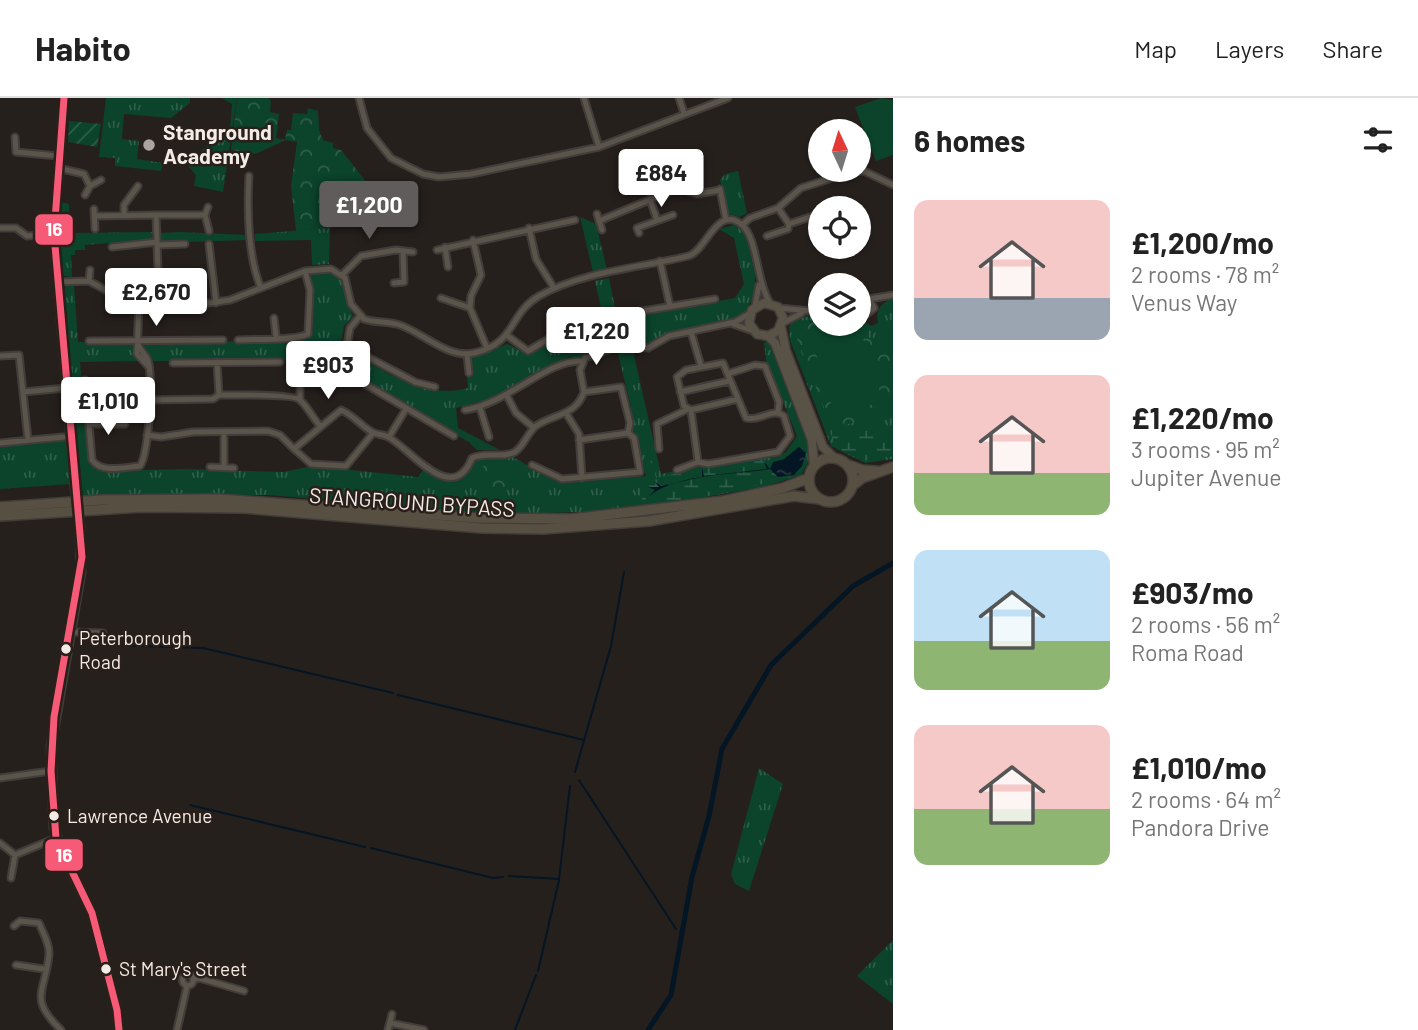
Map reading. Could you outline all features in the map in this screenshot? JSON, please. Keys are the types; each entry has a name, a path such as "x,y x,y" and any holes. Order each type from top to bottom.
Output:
{"main road":[{"path":"64,98 54,234 80,526 81,572 54,717 51,771 56,838 92,913 117,1010 119,1030"},
{"path":"878,471 862,470 844,463 823,447 786,351 774,305 755,306 749,314 753,331 768,336 777,348 812,440 814,466 809,478 811,490 819,499 839,500 852,486 878,471 893,467"},
{"path":"768,336 781,325"},
{"path":"814,466 820,461 834,458"},
{"path":"844,463 852,473 852,486"},
{"name":"STANGROUND BYPASS","path":"0,507 101,500 245,499 454,517 571,519 723,501 796,484 809,478"},
{"name":"STANGROUND BYPASS","path":"0,516 121,508 243,508 481,528 543,529 649,521 794,496 819,499"}],"street":[{"path":"359,98 364,120 377,144 391,158 423,174 439,177 471,174 599,147 728,98"},
{"path":"584,98 599,147"},
{"path":"679,98 684,113"},
{"path":"15,137 16,152 58,156"},
{"path":"58,168 84,174 90,186"},
{"path":"742,225 750,218 778,208 801,188 851,172 864,171 893,185"},
{"path":"249,176 248,205 253,270 261,288"},
{"path":"85,195 90,186 101,180"},
{"path":"124,214 124,205 138,186"},
{"path":"599,221 678,188 697,194 720,188 726,220"},
{"path":"650,199 657,220"},
{"path":"208,207 205,215 209,231"},
{"path":"778,208 789,224"},
{"path":"95,229 94,212 205,215"},
{"path":"597,214 602,230"},
{"path":"156,215 159,302"},
{"path":"639,233 637,228 673,215"},
{"path":"789,224 808,218"},
{"path":"437,250 473,240 575,220"},
{"path":"57,282 89,281 114,296 139,302 216,303 305,271 331,270 342,275 348,286 351,304 360,316 369,321 398,324 454,352 467,354 487,348 508,336 528,304 554,288 692,255 716,226 726,220 742,225 750,240 758,279 755,306"},
{"path":"766,236 788,229 789,224"},
{"path":"0,228 16,228 27,236 54,234"},
{"path":"529,229 536,259 554,288"},
{"path":"473,240 481,275 471,296 470,308 487,348"},
{"path":"112,247 157,243 185,244"},
{"path":"209,244 216,281 216,303"},
{"path":"445,247 448,267"},
{"path":"394,283 404,282 403,251"},
{"path":"342,275 361,256 413,252"},
{"path":"660,261 670,306"},
{"path":"89,281 90,270"},
{"path":"238,340 276,337 287,340 308,334 310,290 305,271"},
{"path":"758,279 774,305 808,311"},
{"path":"871,299 891,295"},
{"path":"871,312 891,295"},
{"path":"637,312 701,297 715,299"},
{"path":"441,298 470,308"},
{"path":"85,380 92,460 102,468 140,466 145,457 149,398 147,358 138,343 139,302"},
{"path":"871,303 874,308"},
{"path":"781,325 798,313 808,312"},
{"path":"465,410 480,408 557,367 582,361 591,354 612,348 649,348 668,336 726,323 749,314"},
{"path":"360,316 350,328 347,346 435,387"},
{"path":"274,318 276,337"},
{"path":"508,336 528,351 563,329 587,323"},
{"path":"726,323 753,331"},
{"path":"691,332 701,366"},
{"path":"89,341 138,343 186,338 223,340"},
{"path":"467,354 469,373"},
{"path":"0,356 19,355 28,440"},
{"path":"294,449 341,410 373,433 389,437 410,457 439,475 459,475 468,467 472,458 482,453 501,455 516,451 534,428 566,413 579,402 583,392 582,361"},
{"path":"217,362 219,395"},
{"path":"173,363 280,362"},
{"path":"677,470 698,462 708,464 778,452 790,431 784,415 778,412 746,418 729,381 730,373 723,363 701,366 680,373 677,377 680,392 689,410 698,462"},
{"path":"730,373 755,365 765,366 779,402 778,412"},
{"path":"300,399 300,372 344,374"},
{"path":"680,392 729,381"},
{"path":"114,382 122,382 127,397 213,399 219,395 275,398 290,395 300,399 320,426"},
{"path":"365,384 454,436"},
{"path":"583,392 621,387 630,423 628,433"},
{"path":"23,392 66,388"},
{"path":"506,396 516,413 534,428"},
{"path":"659,449 657,424 689,410 738,399"},
{"path":"480,408 489,436"},
{"path":"389,437 406,409"},
{"path":"566,413 576,425 582,478"},
{"path":"89,424 125,424"},
{"path":"147,435 169,437 193,432 268,431 280,435 311,464 346,466 373,433"},
{"path":"224,432 224,467"},
{"path":"532,466 554,477 570,479 640,472 634,438 628,433 579,440"},
{"path":"0,443 62,437"},
{"path":"210,467 234,468"},
{"path":"69,632 103,633"},
{"path":"0,778 51,771"},
{"path":"15,856 56,838"},
{"path":"0,844 15,856"},
{"path":"11,878 15,856"},
{"path":"14,926 20,921 39,923 48,945 49,956 44,969 39,1007 61,1030"},
{"path":"16,965 44,969"},
{"path":"187,986 183,983 184,976 191,975 193,980"},
{"path":"177,1030 187,986 193,980 199,978 244,991"},
{"path":"388,1030 392,1014"},
{"path":"390,1023 425,1028"}],"green space":[{"path":"106,98 190,98 190,103 171,118 124,114 122,139 139,141 137,159 163,163 161,171 115,166 115,158 99,157"},
{"path":"222,98 237,98 223,192 194,186 196,175 186,163 219,136 216,129 230,128 232,104"},
{"path":"237,98 268,98 271,101 270,112 279,114 276,138 285,140 287,130 291,130 293,113 307,114 308,108 318,111 319,130 323,140 333,143 333,148 341,150 398,222 296,231 291,186 297,142 286,140 255,154 231,150"},
{"path":"881,98 893,100 893,155 876,161 872,151 872,119 860,119 855,107"},
{"path":"69,121 101,124 97,147 68,142"},
{"path":"738,171 747,213 740,217 729,214 720,180 725,174"},
{"path":"60,202 69,204 70,233 152,232 152,240 85,245 85,250 75,250 75,255 71,255 72,277 64,276 60,269"},
{"path":"580,217 596,224 607,270 593,272"},
{"path":"734,225 744,232 747,239 755,274 755,293 745,313 730,320 667,334 650,344 611,345 580,357 569,357 494,398 456,408 458,428 500,450 477,450 469,442 339,369 299,369 298,360 151,361 142,343 307,340 313,330 310,277 312,273 329,273 341,279 353,317 344,326 340,348 417,386 451,391 468,388 467,376 472,374 469,359 507,344 528,353 597,322 602,312 595,281 609,278 616,313 624,318 735,298 744,284 734,238 719,229"},
{"path":"330,228 329,264 312,265 311,240 255,241 255,234"},
{"path":"159,233 247,235 247,240 160,243"},
{"path":"74,285 78,342 135,343 138,361 80,362 89,463 104,471 183,469 283,472 312,466 418,477 423,470 444,479 456,480 470,471 479,457 513,457 557,482 646,476 637,439 632,431 631,407 617,350 633,351 661,474 728,461 778,457 786,452 797,436 766,360 764,342 769,343 775,355 808,443 810,459 801,475 763,487 663,504 580,512 505,514 268,495 147,494 83,497 62,294 66,286"},
{"path":"893,298 893,459 865,463 831,446 790,340 789,327 799,319 808,317 808,336 871,336 871,326 878,323 880,307"},
{"path":"808,322 808,336 868,336 872,342 893,335 893,410 845,425 834,425 828,418 795,334 795,329 801,323"},
{"path":"838,336 862,336 883,401 835,416 813,344"},
{"path":"639,405 656,478 701,468 763,460 769,467 798,446 805,448 807,459 800,472 787,478 735,491 674,501 643,500 639,495 642,484 654,478"},
{"path":"893,426 893,456 864,461 837,449 829,429 854,433"},
{"path":"67,440 70,484 0,489 0,446"},
{"path":"493,464 510,476 512,482 506,487 497,487 492,493 483,494 477,475 481,467"},
{"path":"759,768 783,784 749,891 735,884 731,874"},
{"path":"893,940 893,1004 857,976"}],"water":[{"path":"799,447 806,453 802,466 794,475 778,477 770,469 773,462 784,459"},
{"path":"763,460 770,469 755,471 702,477 702,468 704,476 767,469"},
{"path":"654,481 661,486 676,483 648,497 655,490 648,487 659,487"}],"waterway":[{"path":"648,1030 671,995 692,877 709,816 722,749 771,665 853,586 893,563"},
{"path":"575,772 611,646 624,572"},
{"path":"112,645 203,648 393,693"},
{"path":"398,695 584,740"},
{"path":"579,780 676,929"},
{"path":"509,876 559,879 570,786"},
{"path":"190,805 365,847"},
{"path":"371,848 493,878 503,877"},
{"path":"538,971 559,880"},
{"path":"515,1030 536,975"}],"transit line":[{"name":"16","path":"64,98 54,234 82,557 54,717 51,771 56,838 92,913 117,1010 119,1030"}],"place":[{"name":"Stanground Academy","path":"149,145"},
{"name":"Peterborough Road","path":"66,649"},
{"name":"Lawrence Avenue","path":"54,816"},
{"name":"St Mary's Street","path":"106,969"}]}
